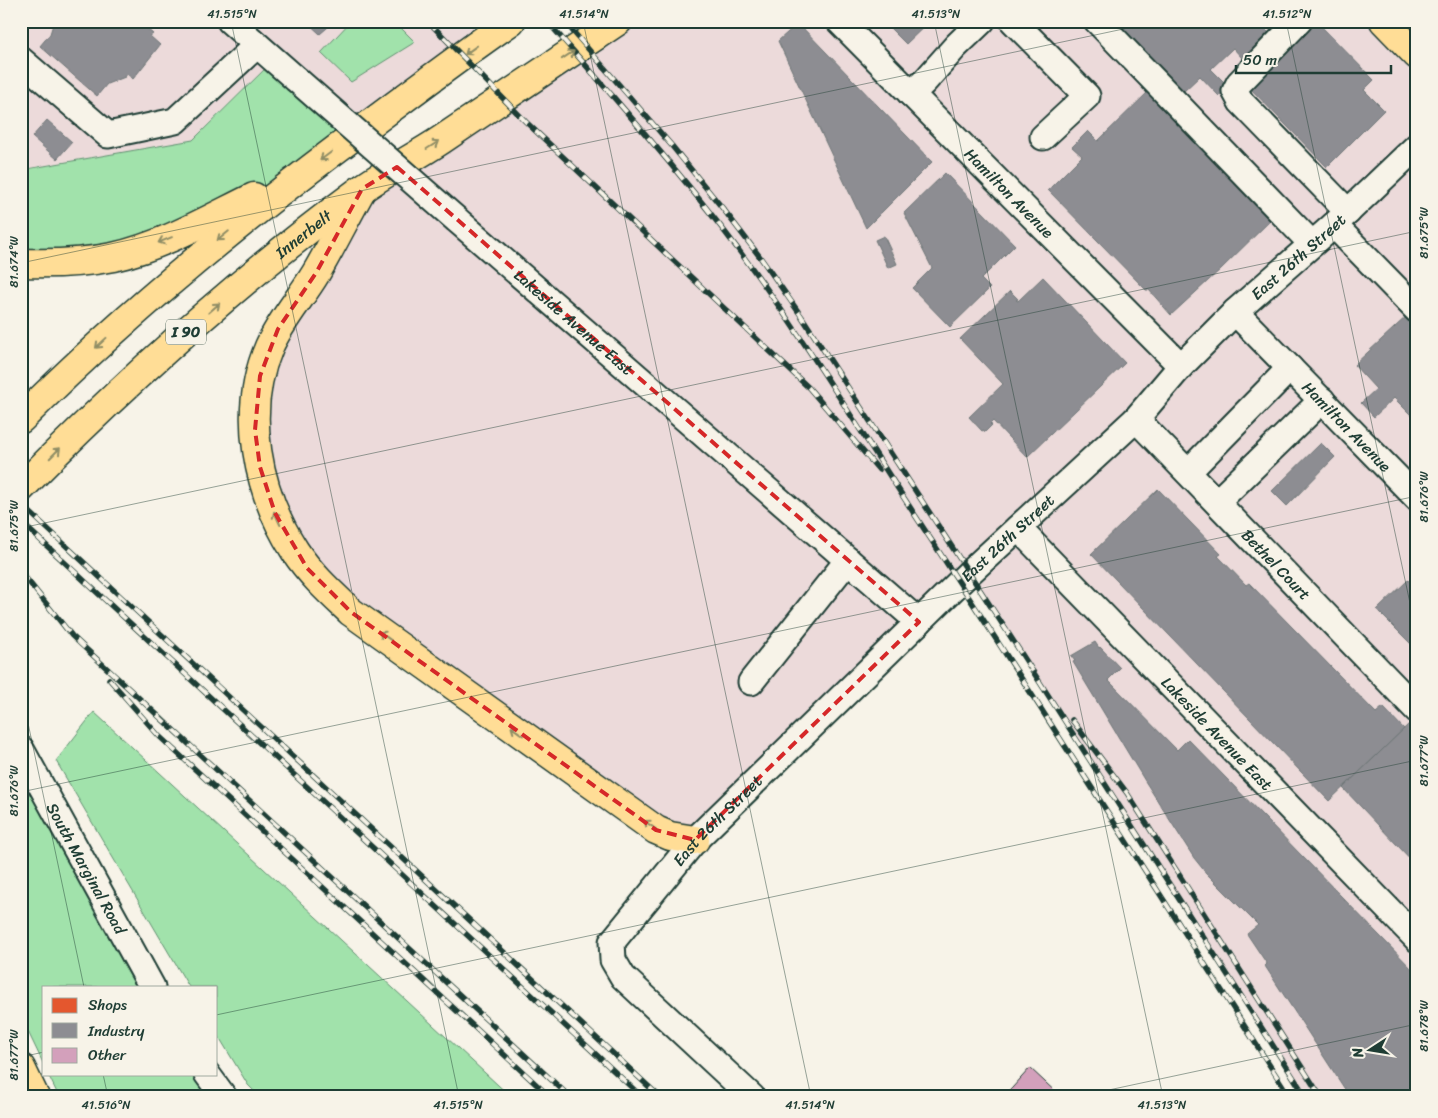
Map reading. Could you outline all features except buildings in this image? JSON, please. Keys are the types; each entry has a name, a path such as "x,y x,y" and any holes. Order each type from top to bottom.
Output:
{"main road":[{"path":"21,419 144,304 213,245 303,173 511,21"},
{"name":"Innerbelt","path":"21,488 102,408 193,326 266,264 362,189 440,141 618,21"},
{"path":"1384,21 1417,55"},
{"path":"21,263 50,264 114,257 170,238 303,173"},
{"path":"362,189 316,273 278,330 269,348 260,376 255,404 255,430 260,468 275,512 285,534 307,568 326,589 352,612 656,830 670,836 695,840"},
{"path":"21,1068 35,1097"}],"street":[{"name":"Lakeside Avenue East","path":"230,21 919,622"},
{"name":"Hamilton Avenue","path":"839,21 1181,366"},
{"path":"911,94 982,21"},
{"path":"1013,21 1087,96 1043,137"},
{"path":"1097,21 1312,244"},
{"path":"1299,21 1239,82 1235,91 1241,102 1417,310"},
{"path":"21,60 108,135 175,121 257,45"},
{"name":"East 26th Street","path":"752,1097 623,978 613,960 612,942 695,840 919,622 1136,419 1181,366 1235,312 1341,219 1417,146"},
{"name":"Hamilton Avenue","path":"1235,312 1417,498"},
{"path":"1188,472 1290,368"},
{"path":"1217,502 1322,400"},
{"name":"Bethel Court","path":"1136,419 1417,710"},
{"name":"Lakeside Avenue East","path":"1018,528 1417,939"},
{"path":"751,682 848,560"},
{"name":"South Marginal Road","path":"21,749 151,986"},
{"path":"209,1076 224,1097"}],"highlighted area":[{"path":"397,167 919,622 695,840 656,830 351,612 307,568 275,513 260,467 255,430 260,376 278,329 316,273 362,189"}],"shaded area":[{"path":"21,21 511,21 353,129 274,60 193,140 21,170"},
{"path":"618,21 1417,21 1417,1097 1306,1097 969,574 695,840 351,612 294,551 255,405 362,189"}],"green space":[{"path":"351,21 394,21 415,42 351,82 321,53"},
{"path":"274,60 353,129 303,173 170,238 21,263 21,170 193,140"},
{"path":"94,712 511,1097 260,1097 248,1085 218,1035 218,986 188,986 56,761"},
{"path":"21,777 138,986 42,986 42,1061 21,1017"},
{"path":"49,1076 194,1076 210,1097 59,1097"}],"railway":[{"path":"428,21 526,122 809,388 879,470"},
{"path":"547,21 682,178 725,232 780,308 1024,682 1290,1097"},
{"path":"564,21 672,146 724,210 802,317 1014,642 1306,1097"},
{"path":"21,504 660,1097"},
{"path":"21,522 642,1097"},
{"path":"21,572 72,636 570,1097"},
{"path":"109,679 159,736 550,1097"},
{"path":"1072,720 1127,793 1321,1097"}]}
